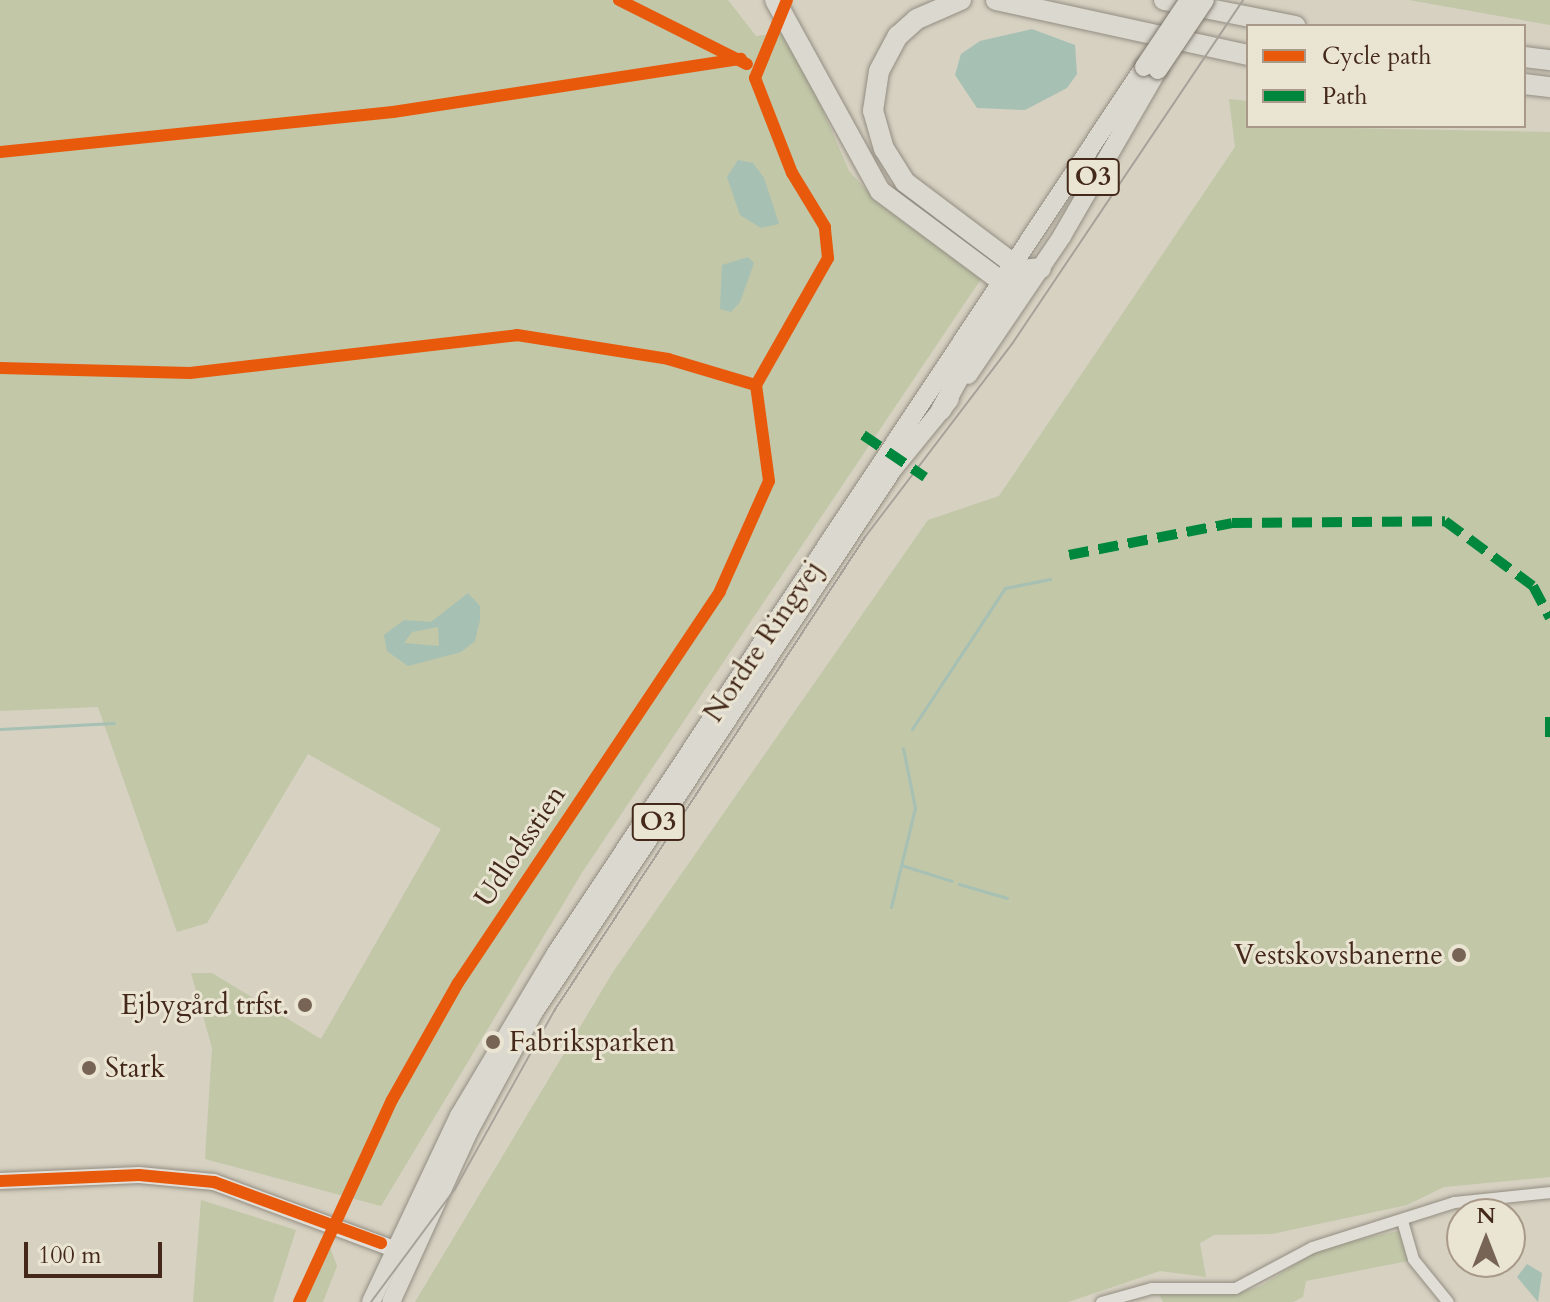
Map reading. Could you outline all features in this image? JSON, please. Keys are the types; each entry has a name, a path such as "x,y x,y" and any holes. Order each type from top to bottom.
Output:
{"highway":[{"path":"775,0 814,60 862,161 911,205 1012,272 1041,268"},
{"path":"961,0 917,19 886,53 874,90 877,131 905,182 1012,272"},
{"path":"996,0 1246,55"},
{"path":"1060,0 1246,43"},
{"path":"1164,0 1285,24"},
{"path":"1526,57 1550,60"},
{"path":"1526,84 1550,87"},
{"path":"941,410 1012,272"}],"main road":[{"name":"Nordre Ringvej","path":"371,1302 403,1252 534,1012 893,469 941,410 1041,268 1189,0"},
{"name":"Nordre Ringvej","path":"391,1302 403,1252 474,1089 555,955 1012,272 1151,69 1205,0"}],"street":[{"path":"0,1181 139,1175 214,1182 403,1252"},
{"path":"1101,1302 1151,1288 1247,1285 1312,1247 1403,1224 1470,1197 1550,1192"},
{"path":"1403,1224 1413,1259 1448,1302"},
{"path":"1151,1288 1158,1302"}],"shaded area":[{"path":"0,0 728,0 756,36 789,32 849,171 878,203 981,279 583,871 381,1206 205,1159 212,1048 191,973 212,973 321,1039 441,829 308,754 207,923 177,932 98,707 0,711"},
{"path":"1409,0 1550,0 1550,25"},
{"path":"1032,29 1075,45 1077,74 1067,88 1025,110 977,108 955,75 961,54 980,41"},
{"path":"1229,99 1246,101 1246,128 1550,132 1550,1177 1444,1187 1407,1205 1272,1234 1214,1235 1200,1243 1206,1277 1160,1271 1068,1302 415,1302 613,972 928,520 999,496 1235,147"},
{"path":"738,160 753,163 764,178 779,224 761,228 740,215 727,177"},
{"path":"748,257 754,263 740,302 731,312 720,309 722,265"},
{"path":"468,593 480,606 475,641 461,652 408,666 387,651 384,635 404,620 431,622","holes":["438,627 439,646 404,643 412,632"]},
{"path":"201,1200 296,1230 273,1302 193,1302"},
{"path":"1399,1231 1408,1261 1306,1281 1303,1297 1293,1302 1163,1302 1159,1294 1230,1295 1261,1286 1323,1247"},
{"path":"330,1247 337,1266 323,1302 305,1302"},
{"path":"1526,1265 1542,1273 1538,1302 1518,1278 1526,1278"}],"waterway":[{"path":"912,729 1005,588 1050,579"},
{"path":"0,729 114,723"},
{"path":"891,907 915,808 903,748"},
{"path":"901,865 952,881"},
{"path":"959,884 1007,898"}],"tram line":[{"path":"371,1302 455,1189 554,1011 865,537 1012,344 1243,0"}],"marked path":[{"path":"863,435 925,477"},
{"path":"1069,555 1232,523 1445,521 1533,586 1550,618"},
{"path":"1550,717 1550,738"}],"cycle path":[{"path":"619,0 747,64"},
{"name":"Udlodsstien","path":"299,1302 392,1100 458,983 720,591 769,481 756,385 828,258 825,227 792,173 755,78 787,0"},
{"path":"0,152 393,112 741,59"},
{"path":"0,368 190,373 517,335 668,359 756,385"},
{"path":"0,1181 139,1175 214,1182 381,1243"}],"place":[{"name":"Vestskovsbanerne","path":"1459,955"},
{"name":"Ejbygård trfst.","path":"305,1005"},
{"name":"Fabriksparken","path":"493,1042"},
{"name":"Stark","path":"89,1068"}]}
